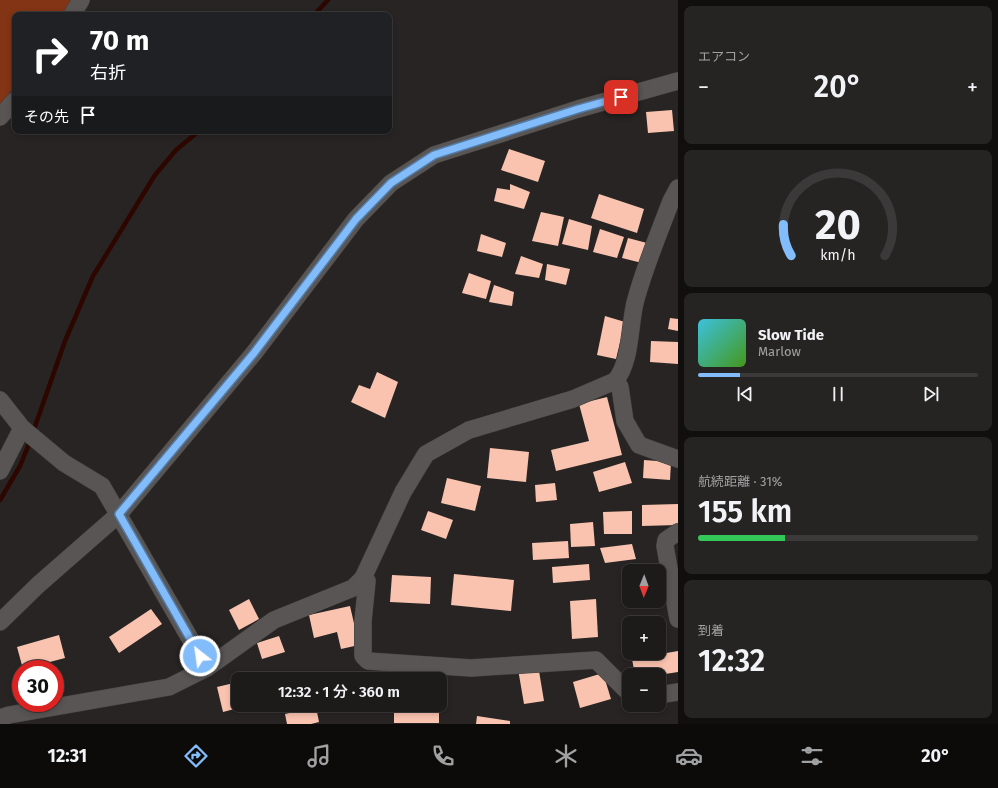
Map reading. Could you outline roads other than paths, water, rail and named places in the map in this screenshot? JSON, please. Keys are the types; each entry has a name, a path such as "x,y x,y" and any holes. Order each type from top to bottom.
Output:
{"street":[{"path":"74,12 81,0"},
{"path":"0,622 38,585 119,514 254,353 356,219 391,183 434,155 578,109 678,81"},
{"path":"0,117 12,103"},
{"path":"0,718 60,705 128,695 169,687 207,668 274,620 353,588 363,578 403,492 426,454 469,430 573,399 615,381 620,375 625,360 635,300 671,201 678,188"},
{"path":"615,381 620,387 625,421 639,445 678,459"},
{"path":"0,400 22,428 64,463 102,486 207,668"},
{"path":"0,471 22,428"},
{"path":"678,532 666,540 665,546 678,619"},
{"path":"363,578 367,581 363,621 363,656 368,661 471,668 596,660 622,686"},
{"path":"666,694 678,692"}],"waterway":[{"path":"317,12 328,0"},
{"path":"33,432 65,341 93,276 155,175 176,150 195,134"},
{"path":"0,500 20,466 31,439"}]}
